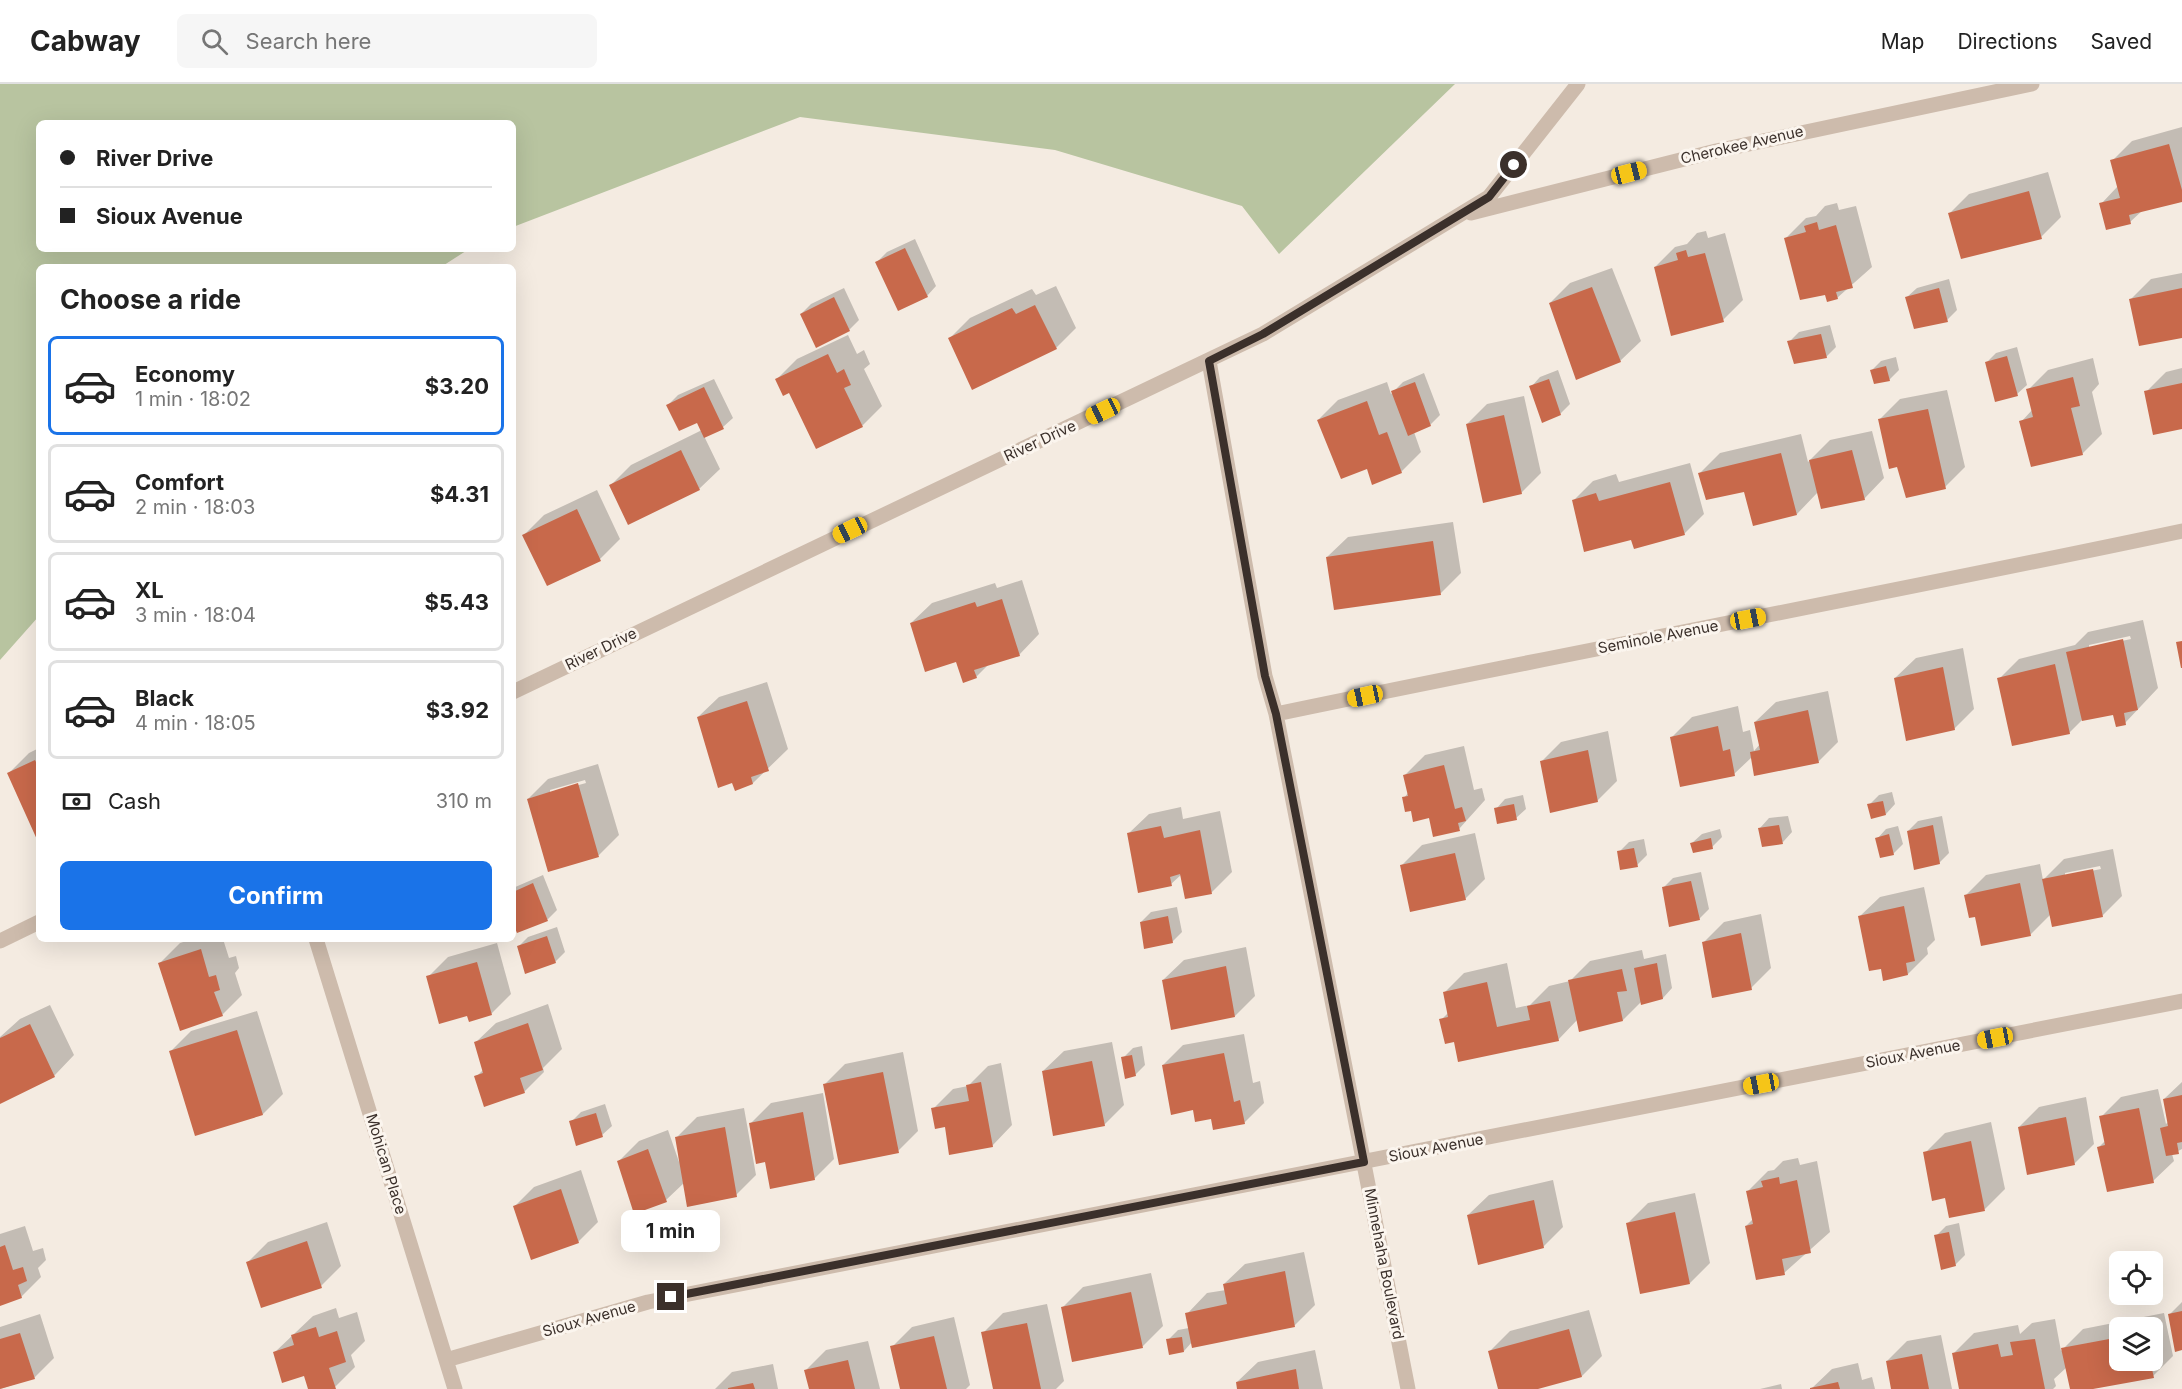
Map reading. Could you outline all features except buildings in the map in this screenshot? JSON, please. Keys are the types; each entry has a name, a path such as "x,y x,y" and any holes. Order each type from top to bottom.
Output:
{"street":[{"name":"River Drive","path":"516,691 1263,334 1489,197 1578,84"},
{"name":"Cherokee Avenue","path":"1455,218 1749,143 2032,84"},
{"name":"Minnehaha Boulevard","path":"1209,361 1265,676 1276,714 1408,1389"},
{"name":"Seminole Avenue","path":"1276,714 1498,667 1930,585 2182,531"},
{"path":"0,941 36,923"},
{"name":"Mohican Place","path":"317,942 455,1389"},
{"name":"Sioux Avenue","path":"446,1360 648,1302 2182,1001"}],"green space":[{"path":"0,84 1455,84 1279,254 1242,206 1055,150 800,117 516,226 516,120 36,120 36,252 464,252 446,264 36,264 36,619 0,660"}],"route":[{"path":"671,1297 1364,1162 1276,714 1265,676 1209,361 1263,334 1489,197 1514,165"}]}
